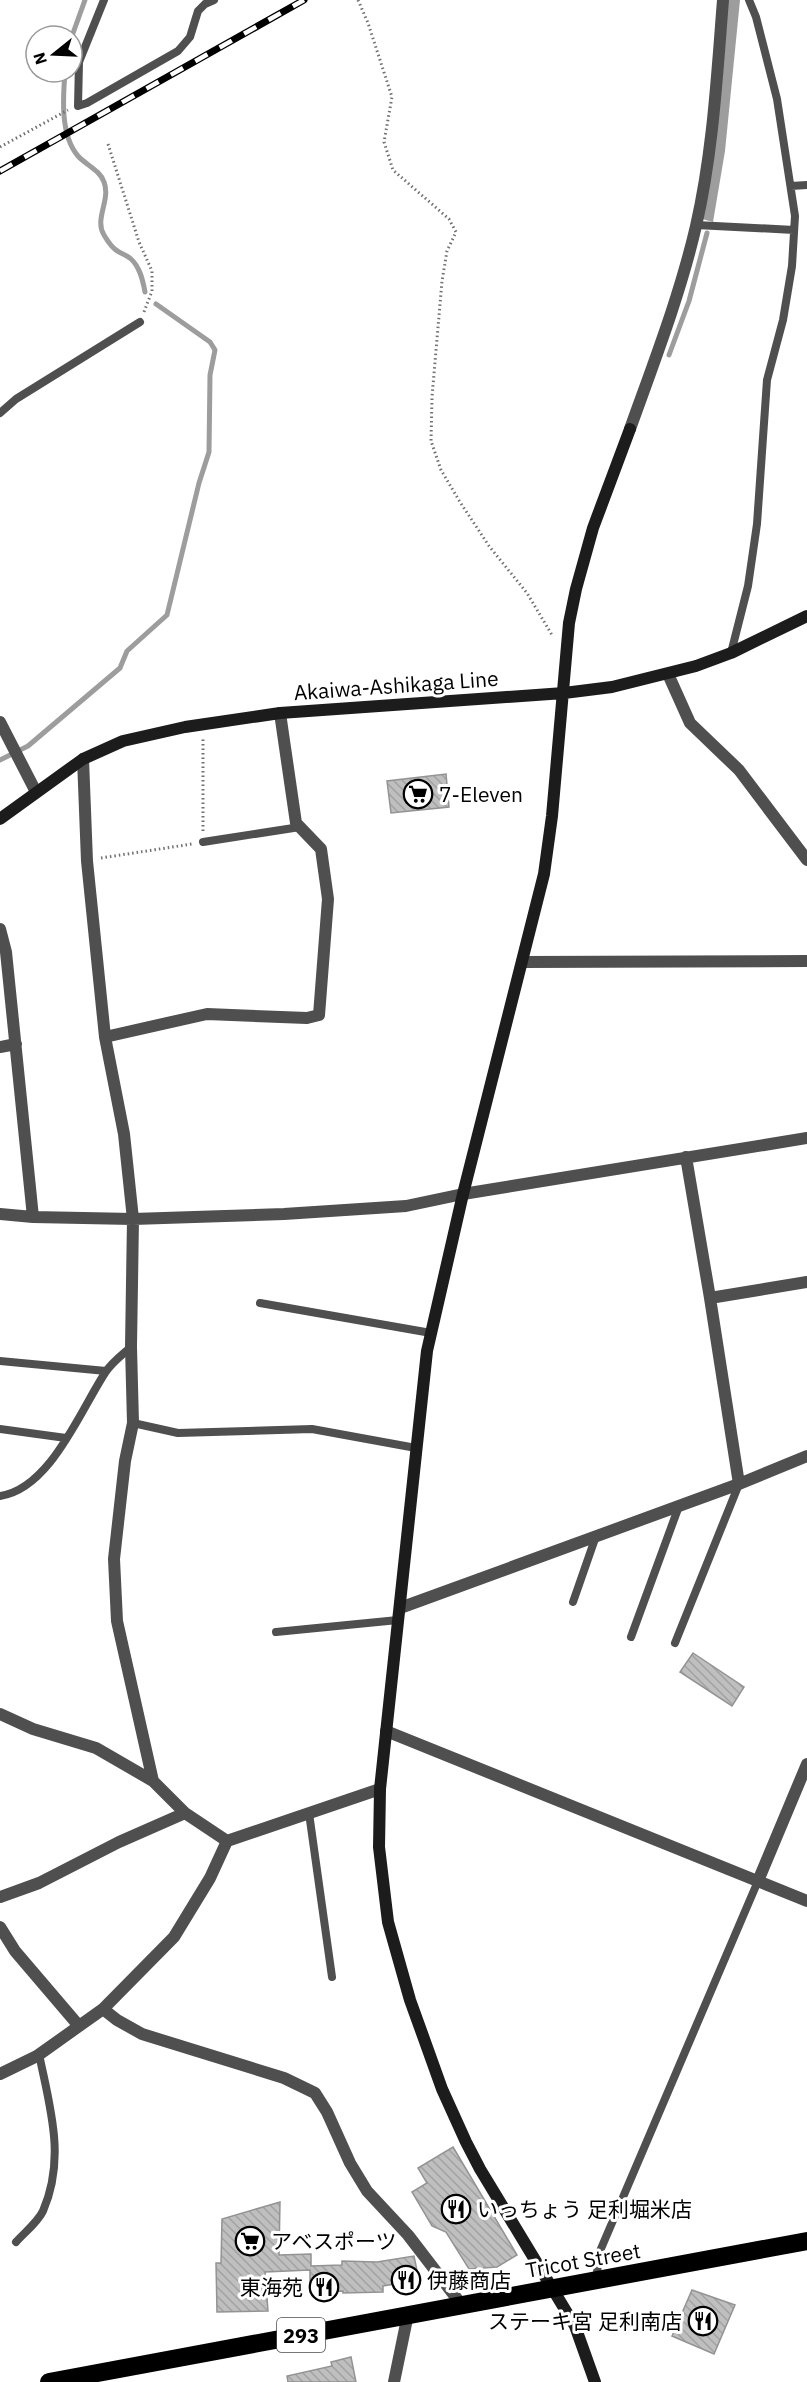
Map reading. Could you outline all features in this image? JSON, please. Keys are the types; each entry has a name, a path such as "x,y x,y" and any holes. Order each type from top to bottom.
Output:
{"highway":[{"name":"Tricot Street","path":"49,2382 120,2376 408,2314 807,2241"}],"street":[{"path":"595,2382 575,2326 480,2169 442,2089 410,2000 388,1922 379,1847 381,1789 416,1448 431,1333 463,1194 544,874 564,693 566,644 584,556 682,279 696,225 717,80 723,0"},
{"name":"Akaiwa-Ashikaga Line","path":"0,819 83,759 123,741 202,724 280,713 564,693 612,687 668,674 731,653 807,616"},
{"path":"668,674 690,723 739,770 781,822 807,860"},
{"path":"105,1037 207,1014 307,1018 319,1015 328,899 321,849 296,824 280,713"},
{"path":"0,722 36,792"},
{"path":"83,759 87,861 105,1037 124,1134 133,1219 131,1347 133,1423 125,1461 114,1559 117,1621 153,1781"},
{"path":"0,929 16,1044 33,1217"},
{"path":"522,962 807,961"},
{"path":"0,1047 16,1044"},
{"path":"0,1214 133,1219 284,1214 406,1206 463,1194 807,1138"},
{"path":"686,1157 739,1484"},
{"path":"710,1298 807,1282"},
{"path":"399,1614 807,1456"},
{"path":"0,1714 33,1729 96,1748 153,1781 185,1813 227,1841"},
{"path":"386,1731 807,1901"},
{"path":"758,1881 807,1764"},
{"path":"0,2074 39,2054 103,2009 174,1937 210,1878 227,1841 381,1789"},
{"path":"0,1897 39,1883 119,1842 185,1813"},
{"path":"0,1927 15,1951 79,2026"},
{"path":"103,2009 142,2034 284,2078 315,2093 327,2112 350,2163 367,2191 408,2235 461,2304"},
{"path":"394,2382 408,2314"}],"lane":[{"path":"104,0 79,62 78,106 178,51 190,37 198,11 205,4 214,0"},
{"path":"731,653 748,586 757,524 766,380 783,320 792,266 795,216 777,99 749,0"},
{"path":"792,186 807,185"},
{"path":"696,225 794,230"},
{"path":"0,413 16,399 140,322"},
{"path":"202,842 300,827"},
{"path":"260,1303 431,1333"},
{"path":"0,1496 30,1484 55,1457 106,1371 131,1347"},
{"path":"0,1361 106,1371"},
{"path":"133,1423 178,1433 312,1429 416,1448"},
{"path":"0,1429 66,1438"},
{"path":"675,1643 739,1484"},
{"path":"631,1637 679,1506"},
{"path":"573,1602 596,1536"},
{"path":"276,1632 399,1614"},
{"path":"309,1813 332,1977"},
{"path":"596,2281 600,2251 758,1881"},
{"path":"16,2242 42,2212 54,2173 56,2134 39,2054"}],"path":[{"path":"358,0 372,33 392,97 384,142 393,170 449,219 456,232 447,251 442,280 432,397 431,441 435,454 455,494 489,546 527,593 550,634 566,644"},
{"path":"0,147 54,116 73,108"},
{"path":"108,144 139,242 152,271 152,291 140,322"},
{"path":"87,861 202,842 202,724"}],"shaded area":[{"path":"726,0 740,0 725,151 713,222 702,219"}],"building":[{"name":"7-Eleven","path":"446,774 449,807 391,813 387,781"},
{"path":"693,1653 744,1687 732,1706 680,1672"},
{"name":"いっちょう 足利堀米店","path":"453,2147 517,2255 497,2267 469,2269 446,2232 432,2226 412,2192 427,2183 418,2168"},
{"name":"アベスポーツ","path":"280,2202 279,2255 311,2254 311,2266 342,2265 342,2261 377,2262 414,2256 419,2280 383,2286 383,2292 310,2292 310,2270 265,2272 268,2311 217,2312 216,2263 221,2263 222,2219"},
{"name":"ステーキ宮 足利南店","path":"692,2290 735,2305 714,2354 672,2336"},
{"path":"351,2357 356,2382 288,2382 287,2376 332,2366 331,2362"}],"waterway":[{"path":"76,24 85,0"},
{"path":"64,84 64,116 68,138 78,156 102,178 106,189 101,229 113,247 130,258 137,266 145,292"},
{"path":"669,355 689,301 707,233"},
{"path":"0,760 28,746 120,668 127,651 167,615 199,483 209,452 210,375 215,350 210,342 156,304"}],"railway":[{"path":"0,171 304,0"}],"place":[{"name":"7-Eleven","path":"418,794"},
{"name":"いっちょう 足利堀米店","path":"456,2209"},
{"name":"アベスポーツ","path":"250,2241"},
{"name":"伊藤商店","path":"406,2280"},
{"name":"東海苑","path":"324,2287"},
{"name":"ステーキ宮 足利南店","path":"703,2321"}]}
